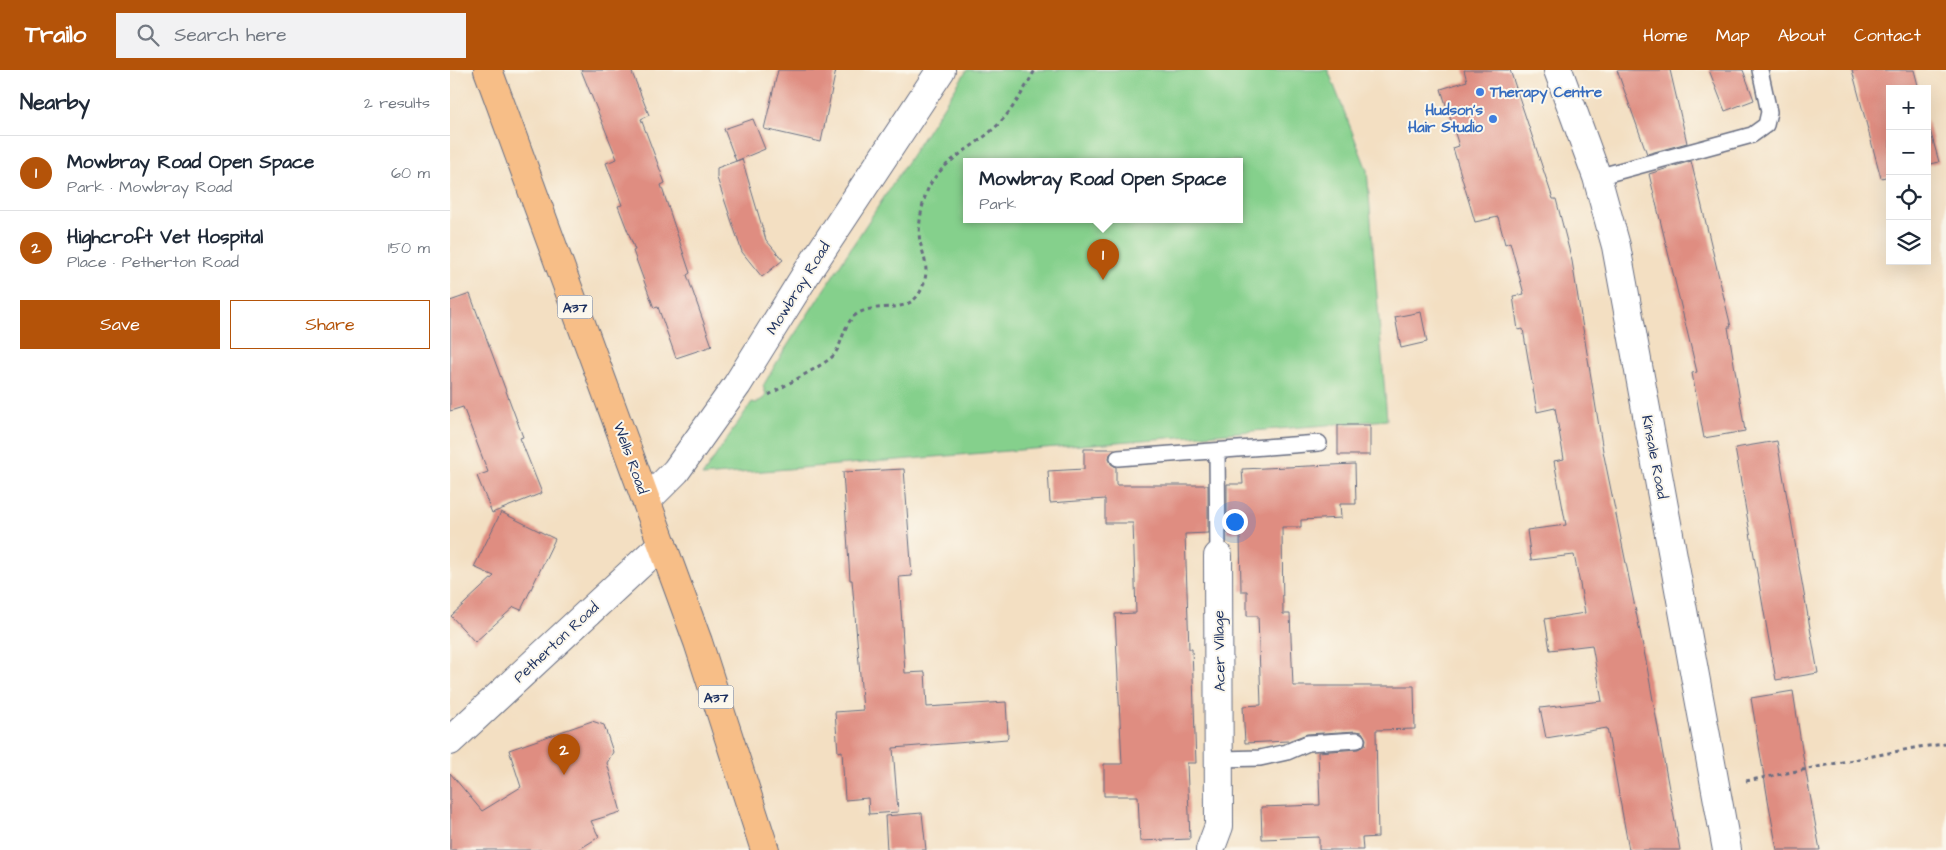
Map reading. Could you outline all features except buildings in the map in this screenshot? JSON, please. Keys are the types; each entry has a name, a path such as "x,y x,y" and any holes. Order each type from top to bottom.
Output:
{"highway":[{"name":"Wells Road","path":"488,70 702,656 765,850"}],"street":[{"name":"Mowbray Road","path":"646,500 676,471 737,385 808,271 941,70"},
{"name":"Kinsale Road","path":"1558,70 1597,177 1616,246 1727,850"},
{"name":"Petherton Road","path":"450,741 662,544"},
{"name":"Acer Village","path":"1210,850 1220,826 1218,556"}],"lane":[{"path":"1597,177 1752,135 1766,125 1769,112 1760,70"},
{"path":"1118,458 1319,443"},
{"name":"Acer Village","path":"1217,451 1218,556"},
{"path":"1221,759 1260,758 1287,752 1308,743 1357,740"}],"path":[{"path":"737,385 764,398 832,357 839,346 844,330 858,314 898,307 913,301 922,289 926,277 925,258 920,239 923,203 931,183 948,164 992,130 1019,99 1035,70"},
{"path":"1716,783 1750,781 1919,747 1946,744"}],"green space":[{"path":"967,70 1328,70 1367,170 1387,420 702,476 752,402 756,403 764,398 766,394 763,386"}],"place":[{"name":"Therapy Centre","path":"1480,92"},
{"name":"Hudson's Hair Studio","path":"1493,119"},
{"name":"Mowbray Road Open Space","path":"1103,280"},
{"name":"Highcroft Vet Hospital","path":"564,775"}]}
